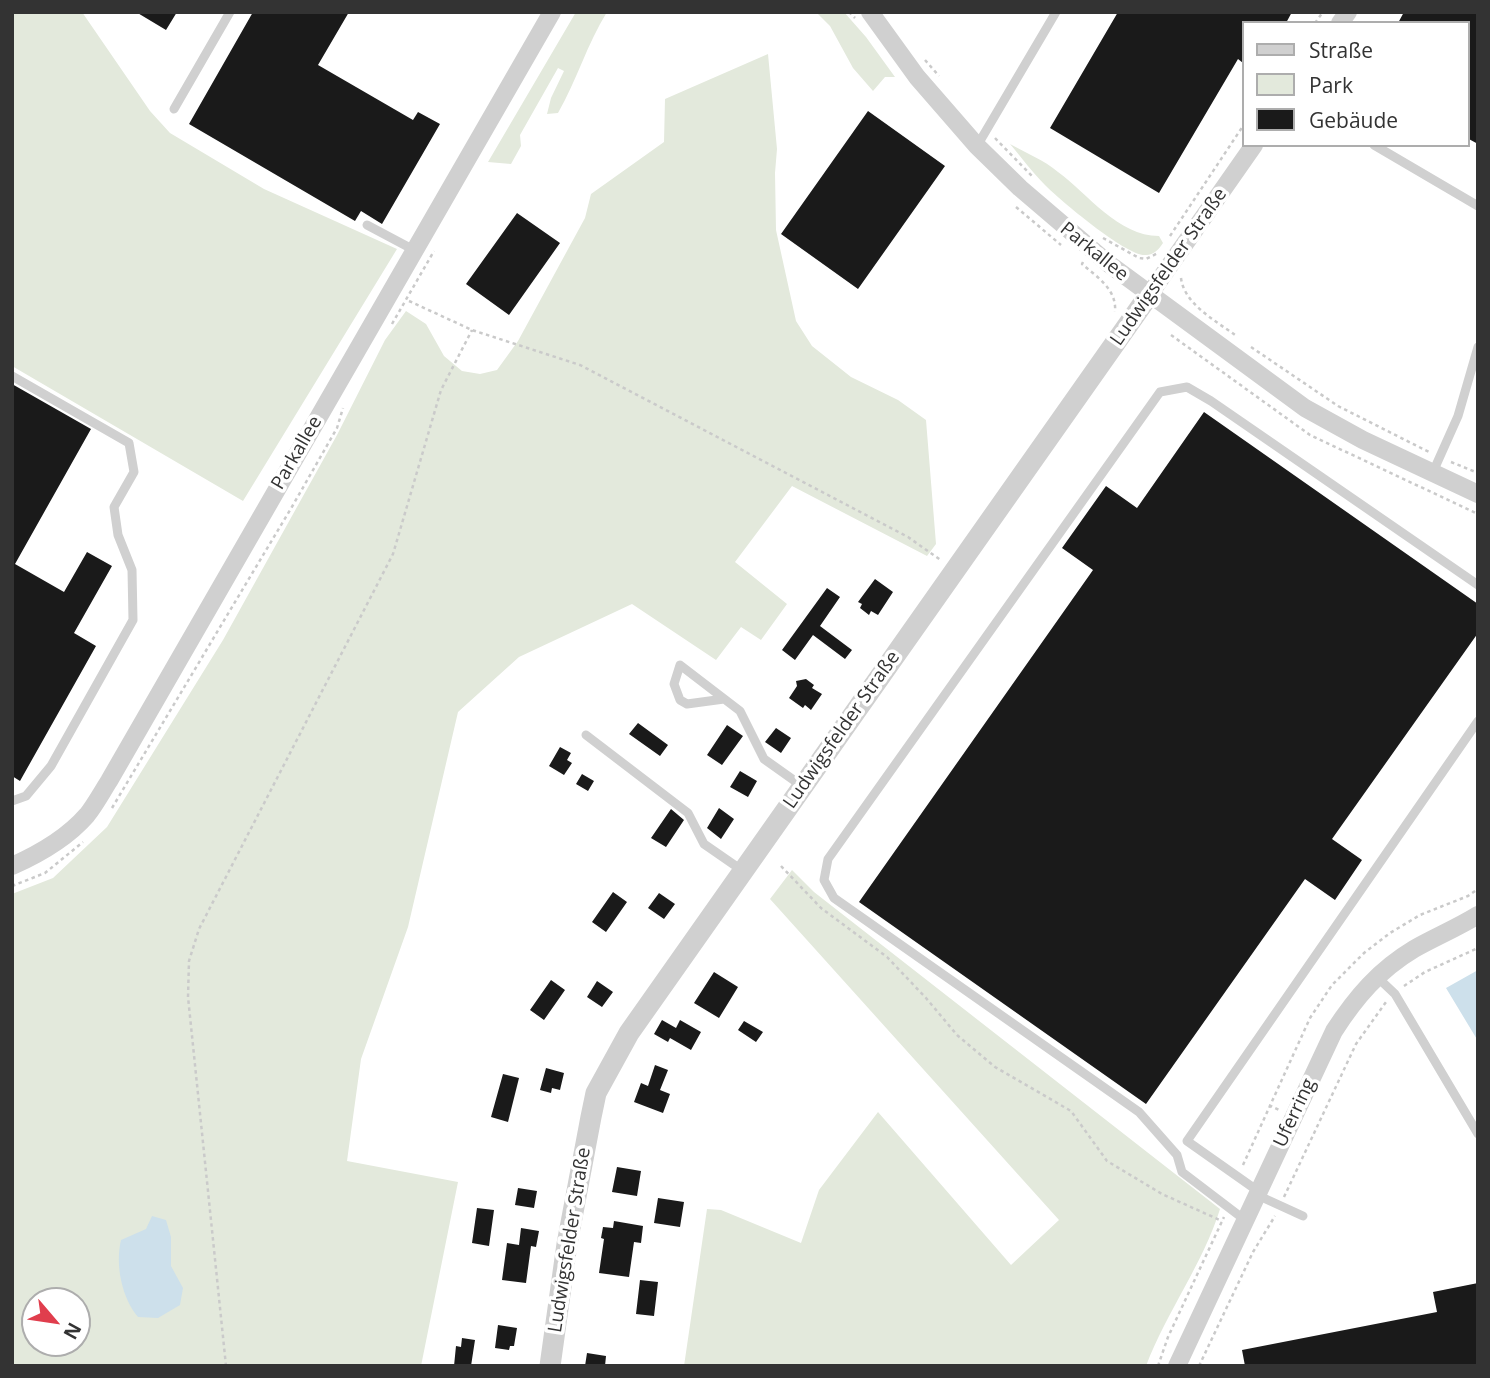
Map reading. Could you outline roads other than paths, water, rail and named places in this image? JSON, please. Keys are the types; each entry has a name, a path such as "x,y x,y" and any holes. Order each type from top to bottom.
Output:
{"street":[{"name":"Parkallee","path":"12,866 31,858 63,837 87,814 109,781 552,12"},
{"name":"Parkallee","path":"870,12 917,77 977,146 1067,230 1149,295 1305,408 1363,440 1437,465 1478,494"},
{"name":"Ludwigsfelder Straße","path":"550,1366 567,1244 596,1093 629,1033 1253,147"},
{"name":"Uferring","path":"1177,1366 1334,1031 1354,1000 1376,976 1414,949 1478,915"}],"lane":[{"path":"174,109 230,12"},
{"path":"977,146 1056,12"},
{"path":"1377,147 1478,206"},
{"path":"367,225 414,250"},
{"path":"1437,465 1458,416 1478,347"},
{"path":"12,376 129,443 134,471 114,507 118,535 132,570 133,620 51,766 26,796 12,801"},
{"path":"1245,1220 1182,1172 1177,1155 1139,1112 834,898 824,880 828,859 1160,392 1187,387 1211,401 1478,585"},
{"path":"724,699 687,704 680,700 674,684 680,665 740,711 764,759 802,786"},
{"path":"1177,1155 1478,721"},
{"path":"586,735 688,813 704,844 743,871"},
{"path":"1376,976 1395,994 1478,1134"},
{"path":"1187,1141 1257,1193 1303,1216"}],"water":[{"path":"1478,970 1478,1041 1446,988"},
{"path":"152,1216 166,1220 171,1237 171,1266 183,1288 180,1305 158,1318 138,1317 132,1309 121,1281 119,1260 121,1240 146,1229"}]}
